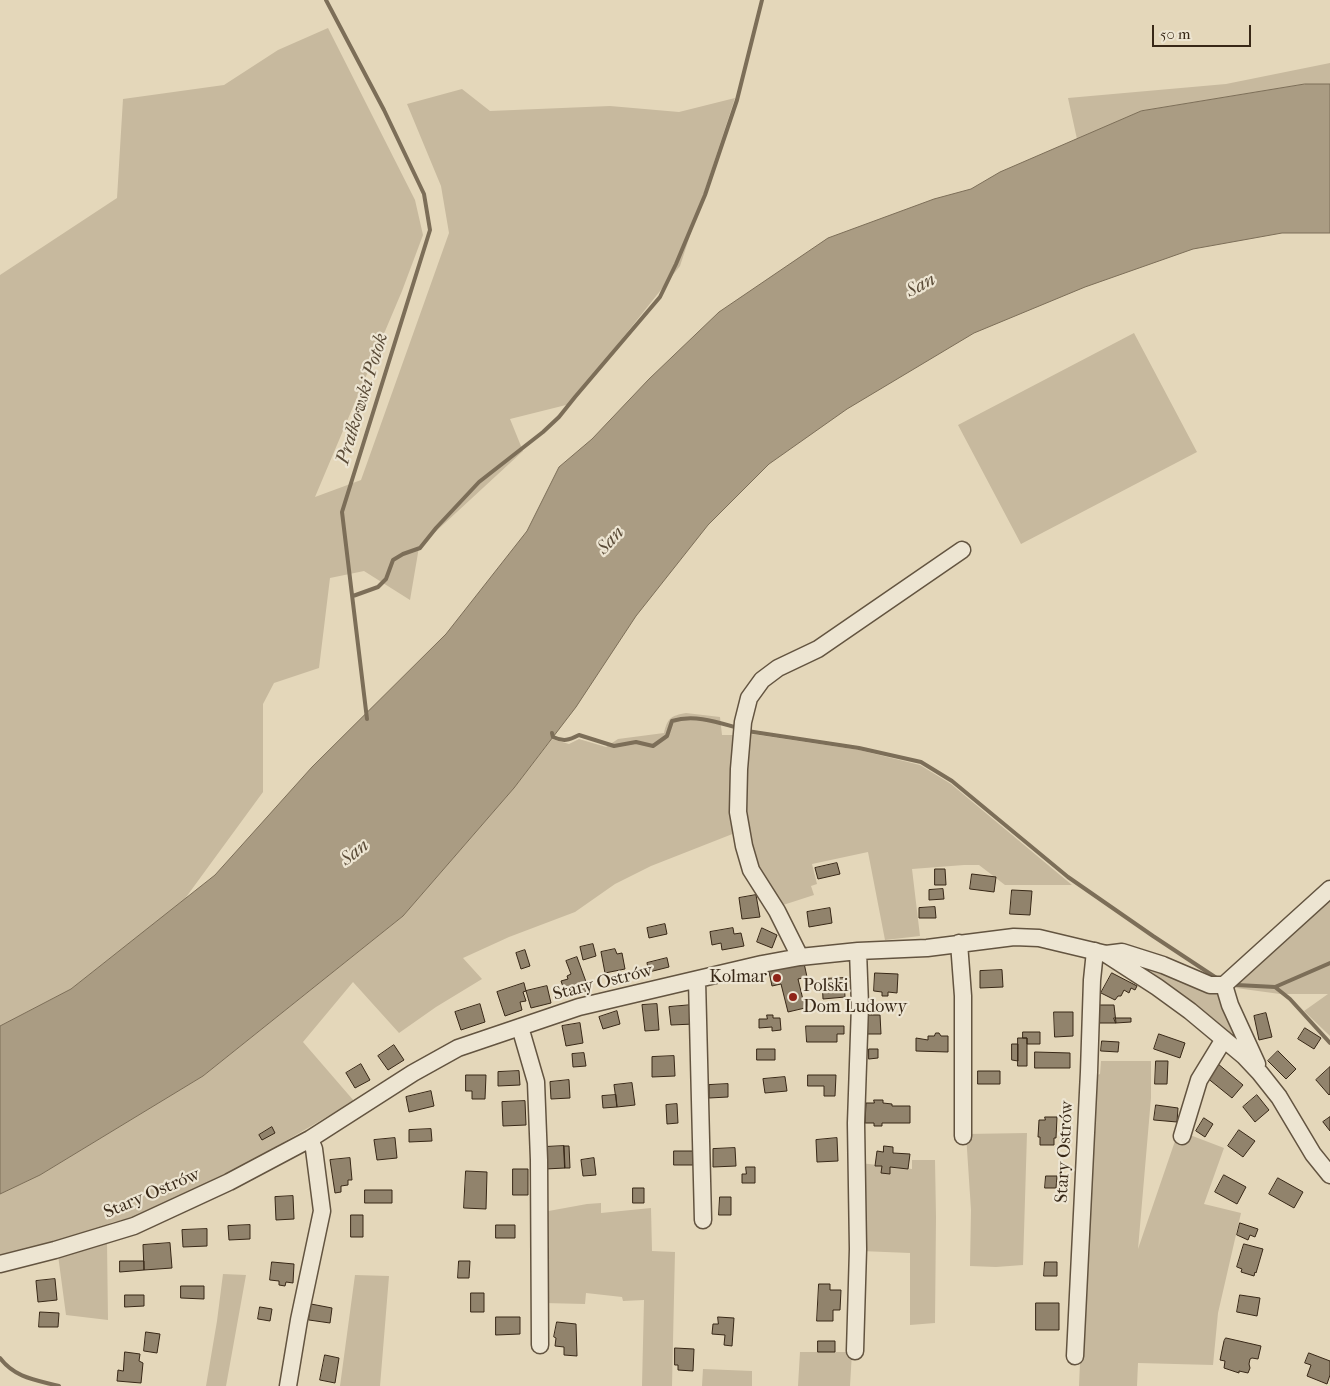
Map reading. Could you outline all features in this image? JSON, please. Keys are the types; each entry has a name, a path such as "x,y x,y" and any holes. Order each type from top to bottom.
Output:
{"street":[{"path":"800,957 777,912 751,870 744,846 738,812 742,729 749,698 762,680 778,668 818,649 962,550"},
{"path":"1260,1073 1230,1005 1224,985 1330,889"},
{"name":"Stary Ostrów","path":"0,1264 55,1250 134,1226 229,1182 310,1139 413,1073 458,1048 579,1007 762,964 800,957 858,951 927,948 1014,938 1039,938 1100,952 1122,952 1163,965 1210,985 1224,985"},
{"path":"960,943 963,996 963,1136"},
{"path":"855,1351 858,1249 856,1114 860,1005 858,951"},
{"path":"1100,952 1158,987 1190,1011 1224,1039 1260,1073 1279,1097 1313,1154 1330,1174"},
{"name":"Stary Ostrów","path":"1075,1356 1092,980 1100,952"},
{"path":"697,980 702,1220"},
{"path":"520,1026 536,1082 539,1160 540,1345"},
{"path":"1182,1136 1198,1080 1224,1039"},
{"path":"288,1386 298,1320 322,1211 314,1149 310,1139"}],"shaded area":[{"path":"328,28 415,200 423,235 402,291 315,497 361,480 449,233 441,186 407,104 462,89 490,111 610,106 679,112 735,98 680,266 570,404 510,419 523,451 419,547 410,600 364,571 330,578 319,668 274,683 263,704 263,792 184,900 71,989 0,1026 0,275 117,198 123,99 224,85 278,50"},
{"path":"1330,63 1330,84 1305,84 1141,111 1077,139 1068,98 1226,84"},
{"path":"1134,333 1197,452 1021,544 958,425"},
{"path":"686,713 720,717 722,735 735,735 735,833 651,866 615,884 575,912 509,937 463,958 482,979 436,1007 399,1033 353,982 303,1042 354,1101 253,1160 134,1218 113,1222 86,1235 0,1256 0,1194 40,1175 203,1076 403,916 514,788 552,739 569,744 579,739 606,747 618,739 664,733 671,718"},
{"path":"745,733 859,750 920,765 951,784 1072,885 1005,885 979,865 912,869 920,936 885,940 868,852 812,864 817,884 811,886 814,895 780,906 765,880 750,843 744,796"},
{"path":"1330,898 1330,1036 1304,1011 1328,994 1280,994 1236,988 1238,980"},
{"path":"1144,966 1222,994 1240,1041"},
{"path":"1101,1061 1151,1061 1151,1098 1138,1249 1175,1141 1187,1145 1190,1135 1224,1148 1204,1204 1241,1213 1218,1313 1213,1365 1138,1363 1137,1386 1079,1386 1092,1077 1100,1074"},
{"path":"1027,1133 1023,1265 970,1266 971,1210 966,1134"},
{"path":"912,1160 935,1160 935,1323 910,1325 910,1253 861,1251 860,1163 912,1169"},
{"path":"601,1203 601,1213 651,1208 652,1251 675,1252 672,1386 642,1386 644,1300 623,1301 622,1297 586,1293 585,1304 544,1303 543,1212"},
{"path":"107,1242 108,1320 66,1315 58,1255"},
{"path":"223,1274 246,1275 226,1386 206,1386 217,1321"},
{"path":"355,1275 389,1276 380,1386 340,1386"},
{"path":"800,1352 852,1352 850,1386 798,1386"},
{"path":"703,1369 752,1371 752,1386 702,1386"}],"water":[{"name":"San","path":"1305,84 1330,84 1330,233 1282,233 1193,249 1085,287 974,333 847,409 769,464 708,525 636,616 576,707 514,788 403,916 203,1076 40,1175 0,1194 0,1026 71,989 215,875 312,767 446,634 527,531 559,467 592,439 649,379 719,312 828,238 934,199 971,189 1000,172 1141,111"}],"building":[{"path":"837,863 840,874 818,879 815,868"},
{"path":"935,869 945,869 946,885 935,885"},
{"path":"972,874 996,877 994,892 970,889"},
{"path":"943,889 944,899 929,900 929,890"},
{"path":"1012,890 1032,891 1030,915 1010,914"},
{"path":"756,895 760,917 742,919 739,898"},
{"path":"935,907 936,918 919,918 919,908"},
{"path":"830,908 832,923 809,927 807,912"},
{"path":"665,924 667,934 649,938 647,928"},
{"path":"733,928 734,934 741,933 744,946 722,950 721,943 712,945 710,932"},
{"path":"762,928 777,935 772,948 757,942"},
{"path":"593,944 596,956 583,960 580,947"},
{"path":"615,949 617,954 622,953 625,969 605,973 601,952"},
{"path":"525,950 530,966 521,969 516,953"},
{"path":"577,957 589,990 567,998 561,981 568,979 567,976 571,974 566,961"},
{"path":"667,958 669,967 649,972 647,963"},
{"name":"Polski Dom Ludowy","path":"804,963 807,977 798,979 805,1008 788,1012 781,984 772,986 769,972"},
{"path":"1002,970 1003,987 980,988 980,971"},
{"path":"875,973 898,974 897,993 888,992 888,996 882,996 882,992 874,991"},
{"path":"1112,973 1137,986 1135,990 1131,988 1129,993 1124,990 1121,996 1118,996 1115,1000 1101,993"},
{"path":"844,978 845,997 823,999 822,979"},
{"path":"524,983 526,991 523,992 526,1001 520,1002 522,1010 505,1016 497,992"},
{"path":"547,986 551,1003 531,1008 526,991"},
{"path":"480,1004 485,1022 461,1030 455,1012"},
{"path":"657,1004 659,1030 645,1031 642,1005"},
{"path":"692,1005 694,1024 671,1025 669,1007"},
{"path":"1098,1005 1114,1005 1116,1023 1100,1023"},
{"path":"617,1011 620,1024 603,1029 599,1017"},
{"path":"1054,1012 1073,1012 1073,1036 1055,1037"},
{"path":"1266,1013 1272,1037 1259,1040 1254,1016"},
{"path":"767,1015 773,1015 773,1018 780,1018 781,1030 772,1031 772,1027 759,1028 759,1019 767,1019"},
{"path":"866,1015 880,1015 881,1034 867,1034"},
{"path":"1114,1018 1131,1018 1131,1022 1116,1023"},
{"path":"580,1023 583,1043 566,1046 562,1026"},
{"path":"806,1026 844,1026 844,1034 837,1034 837,1042 807,1042"},
{"path":"1305,1028 1321,1038 1314,1049 1298,1039"},
{"path":"1023,1032 1040,1032 1040,1044 1027,1044 1027,1038 1023,1038"},
{"path":"936,1033 939,1033 941,1036 948,1036 948,1052 916,1051 916,1038 928,1040 928,1036 934,1036"},
{"path":"1159,1034 1185,1043 1180,1058 1154,1049"},
{"path":"1018,1038 1027,1038 1027,1066 1018,1066"},
{"path":"1102,1041 1119,1042 1118,1052 1101,1051"},
{"path":"1012,1044 1018,1044 1018,1061 1012,1060"},
{"path":"394,1045 404,1060 388,1070 378,1056"},
{"path":"757,1049 775,1049 775,1060 757,1060"},
{"path":"869,1049 878,1049 878,1058 869,1059"},
{"path":"1278,1051 1296,1069 1286,1079 1268,1061"},
{"path":"1035,1052 1070,1053 1070,1068 1035,1068"},
{"path":"584,1053 586,1066 573,1067 572,1054"},
{"path":"674,1056 675,1076 652,1077 652,1057"},
{"path":"1156,1061 1168,1061 1167,1084 1155,1084"},
{"path":"1217,1063 1243,1085 1232,1098 1206,1077"},
{"path":"361,1064 370,1080 355,1088 346,1073"},
{"path":"1330,1067 1330,1094 1329,1095 1316,1080"},
{"path":"519,1071 520,1085 498,1086 498,1072"},
{"path":"978,1071 1000,1071 1000,1084 978,1084"},
{"path":"466,1075 486,1075 485,1099 472,1099 472,1091 466,1091"},
{"path":"808,1075 836,1075 835,1096 824,1096 824,1086 808,1086"},
{"path":"785,1077 787,1091 765,1093 763,1079"},
{"path":"569,1080 570,1098 551,1099 550,1082"},
{"path":"632,1083 635,1105 617,1107 614,1085"},
{"path":"728,1084 728,1097 709,1098 709,1085"},
{"path":"431,1091 434,1106 409,1112 406,1097"},
{"path":"616,1095 617,1107 603,1108 602,1096"},
{"path":"1257,1095 1269,1110 1255,1122 1243,1107"},
{"path":"874,1100 883,1100 883,1103 892,1104 892,1106 910,1106 910,1123 882,1123 882,1126 874,1126 874,1123 865,1123 866,1103 874,1103"},
{"path":"525,1101 526,1125 503,1126 502,1102"},
{"path":"677,1104 678,1123 667,1124 666,1105"},
{"path":"1156,1105 1178,1108 1177,1122 1154,1120"},
{"path":"1045,1117 1057,1117 1054,1145 1040,1145 1040,1137 1038,1137 1039,1120 1045,1120"},
{"path":"1330,1117 1330,1131 1323,1122"},
{"path":"1204,1118 1213,1124 1205,1137 1196,1131"},
{"path":"272,1127 275,1133 262,1140 259,1135"},
{"path":"431,1129 432,1141 409,1142 409,1130"},
{"path":"1239,1130 1255,1141 1243,1157 1228,1146"},
{"path":"395,1138 397,1158 377,1160 374,1140"},
{"path":"837,1138 838,1161 817,1162 816,1140"},
{"path":"564,1146 565,1168 545,1169 544,1147"},
{"path":"564,1146 569,1146 570,1168 565,1168"},
{"path":"884,1146 893,1147 893,1153 910,1154 908,1169 890,1167 890,1174 881,1173 882,1166 875,1166 877,1151 883,1152"},
{"path":"735,1148 736,1166 713,1167 713,1149"},
{"path":"674,1151 693,1151 693,1165 674,1165"},
{"path":"350,1158 352,1180 348,1180 348,1185 341,1186 341,1192 335,1193 330,1160"},
{"path":"594,1158 596,1175 583,1176 581,1160"},
{"path":"746,1167 755,1167 755,1183 742,1183 742,1174 746,1174"},
{"path":"513,1169 528,1169 528,1195 513,1195"},
{"path":"466,1171 487,1172 486,1209 464,1208"},
{"path":"1224,1175 1246,1187 1237,1204 1215,1192"},
{"path":"1046,1176 1057,1176 1056,1188 1045,1188"},
{"path":"1278,1178 1303,1192 1294,1208 1269,1194"},
{"path":"633,1188 644,1188 644,1203 633,1203"},
{"path":"365,1190 392,1190 392,1203 365,1203"},
{"path":"293,1196 294,1219 276,1220 275,1197"},
{"path":"720,1197 731,1197 731,1215 719,1215"},
{"path":"351,1215 363,1215 363,1237 351,1237"},
{"path":"1240,1223 1258,1229 1255,1237 1250,1235 1248,1240 1237,1235"},
{"path":"250,1225 250,1239 229,1240 228,1226"},
{"path":"496,1225 515,1225 515,1238 496,1238"},
{"path":"207,1229 207,1246 183,1247 182,1230"},
{"path":"170,1243 172,1268 144,1270 143,1245"},
{"path":"1244,1244 1263,1249 1254,1276 1241,1272 1242,1269 1237,1267"},
{"path":"120,1261 144,1261 144,1270 120,1272"},
{"path":"459,1261 470,1261 469,1278 458,1278"},
{"path":"272,1262 294,1264 293,1283 286,1282 285,1286 279,1285 279,1281 270,1280"},
{"path":"1045,1262 1057,1262 1057,1276 1044,1276"},
{"path":"55,1279 57,1300 38,1302 36,1281"},
{"path":"819,1284 830,1284 830,1290 841,1290 840,1310 833,1310 833,1321 817,1321"},
{"path":"181,1286 204,1286 204,1299 181,1298"},
{"path":"471,1293 484,1293 484,1312 471,1312"},
{"path":"125,1295 144,1295 144,1306 125,1307"},
{"path":"1240,1295 1260,1298 1257,1316 1237,1312"},
{"path":"1036,1303 1059,1303 1059,1330 1036,1330"},
{"path":"311,1304 332,1308 330,1323 309,1320"},
{"path":"260,1307 272,1309 270,1321 258,1319"},
{"path":"40,1312 59,1313 58,1327 39,1327"},
{"path":"496,1317 520,1317 520,1334 496,1335"},
{"path":"718,1317 734,1318 732,1346 724,1345 725,1335 712,1334 713,1324 718,1324"},
{"path":"557,1322 576,1324 577,1356 564,1355 564,1347 555,1346 556,1338 554,1337"},
{"path":"146,1332 160,1334 157,1353 144,1351"},
{"path":"1226,1338 1261,1346 1258,1359 1250,1359 1248,1373 1239,1371 1239,1373 1224,1368 1225,1361 1220,1360"},
{"path":"818,1341 835,1341 835,1352 818,1352"},
{"path":"675,1348 694,1349 693,1371 678,1370 678,1365 675,1365"},
{"path":"125,1352 140,1354 139,1361 143,1363 141,1383 117,1381 118,1370 123,1371"},
{"path":"1309,1353 1330,1361 1330,1375 1327,1384 1307,1376 1311,1365 1305,1363"},
{"path":"325,1355 339,1358 335,1383 320,1380"}],"waterway":[{"name":"Prałkowski Potok","path":"326,0 384,110 424,194 430,230 342,512 367,719"},
{"path":"353,596 378,587 386,579 393,560 420,548 479,482 543,432 559,417 660,297 705,195 737,100 762,0"},
{"path":"552,733 553,737 560,740 579,735 614,746 636,742 653,746 667,736 672,721 680,719 705,720 738,728"},
{"path":"747,731 859,748 921,762 952,781 1068,877 1218,979"},
{"path":"1237,985 1275,987 1330,963"},
{"path":"1275,987 1290,999 1330,1043"},
{"path":"0,1358 19,1374 59,1386"}],"place":[{"name":"Kolmar","path":"777,978"},
{"name":"Polski Dom Ludowy","path":"793,997"}]}
